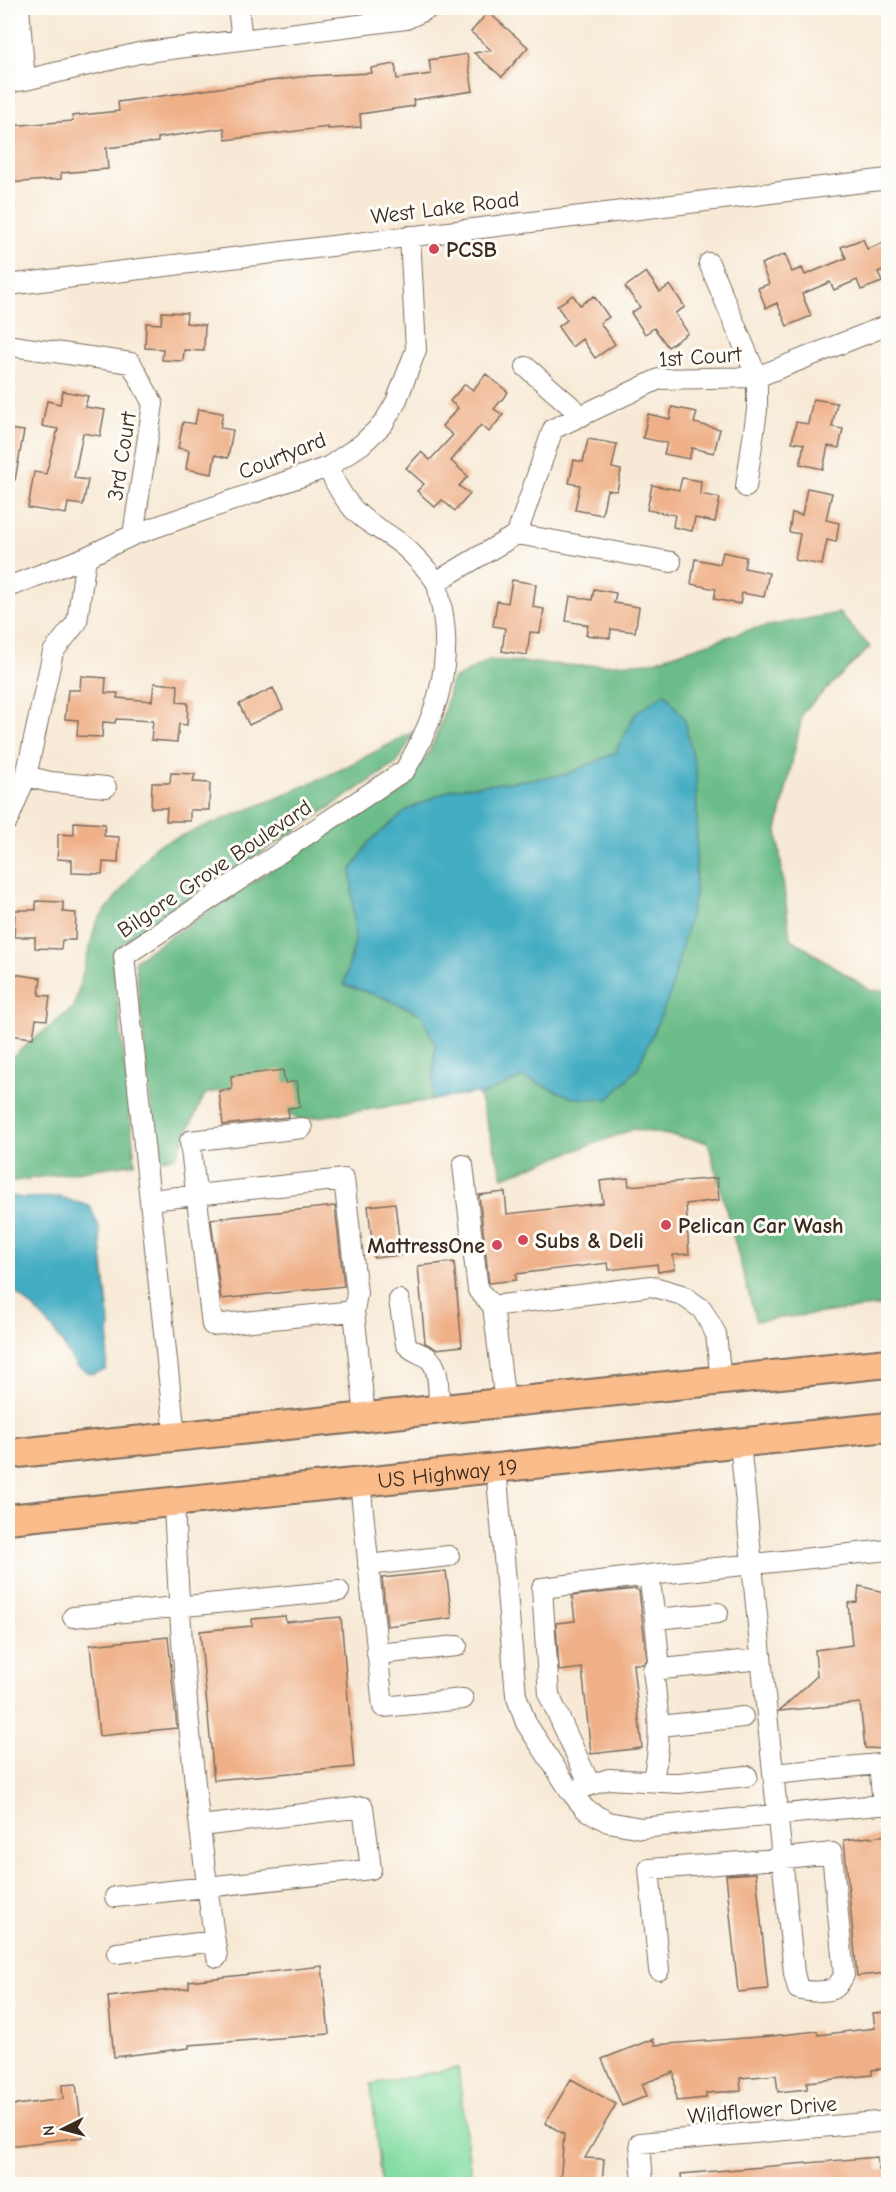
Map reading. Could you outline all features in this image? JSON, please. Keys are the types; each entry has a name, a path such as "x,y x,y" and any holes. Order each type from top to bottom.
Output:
{"highway":[{"path":"8,1454 888,1363"},
{"name":"US Highway 19","path":"8,1519 888,1427"}],"street":[{"path":"19,8 16,81 139,53 406,19 429,8"},
{"path":"238,8 242,39"},
{"name":"West Lake Road","path":"8,285 888,179"},
{"name":"Courtyard","path":"8,587 133,535 328,467 362,444 383,424 396,402 416,350 410,236"},
{"path":"709,263 757,377 757,410 746,487"},
{"name":"1st Court","path":"517,534 553,429 659,379 757,377 888,325"},
{"name":"3rd Court","path":"13,346 131,363 153,404 133,535"},
{"path":"526,367 582,416"},
{"path":"328,467 336,487 349,504 364,519 389,534 409,551 436,582 517,534 670,562"},
{"path":"8,820 26,776 53,652 77,622 86,556"},
{"name":"Bilgore Grove Boulevard","path":"176,1437 124,956 405,770 433,714 444,663 447,641 436,582"},
{"path":"26,776 50,782 106,787"},
{"path":"302,1128 190,1141 212,1325 354,1311"},
{"path":"463,1165 478,1290 494,1306 505,1403"},
{"path":"150,1200 344,1179 357,1293 354,1311 365,1417"},
{"path":"494,1306 651,1287 682,1295 702,1309 716,1335 721,1381"},
{"path":"399,1300 406,1344 432,1361 435,1369 439,1409"},
{"path":"660,1970 649,1869 782,1859 832,1854 844,1975 838,1986 832,1990 803,1991 798,1989 794,1973 782,1859 777,1815 751,1563 740,1443"},
{"path":"496,1467 516,1695 526,1723 571,1792 585,1809 608,1822 641,1828 886,1804 879,1764 773,1774"},
{"path":"360,1482 382,1707 463,1700"},
{"path":"117,1953 216,1949 200,1826 179,1606 174,1502"},
{"path":"590,1785 549,1695 542,1588 751,1563 888,1550"},
{"path":"368,1565 449,1556"},
{"path":"649,1575 660,1670"},
{"path":"73,1617 339,1591"},
{"path":"655,1619 718,1612"},
{"path":"377,1654 456,1646"},
{"path":"652,1781 658,1760 660,1726 653,1670 761,1659"},
{"path":"660,1726 743,1717"},
{"path":"571,1792 609,1779 679,1783 747,1776"},
{"path":"115,1897 371,1869 363,1807 200,1826"},
{"name":"Wildflower Drive","path":"643,2184 640,2143 888,2121"}],"green space":[{"path":"839,613 870,647 803,712 777,830 790,938 871,991 888,990 888,1305 756,1321 708,1142 634,1129 503,1177 479,1096 523,1077 573,1098 695,895 696,770 636,713 615,753 565,775 452,789 352,871 355,941 344,985 382,997 421,1014 435,1044 432,1100 298,1120 251,1083 205,1094 176,1156 157,1160 135,960 411,777 433,744 452,680 489,660 578,666 651,662 752,629"},
{"path":"415,731 397,763 117,948 113,957 135,1163 8,1182 8,1058 74,1007 96,923 155,846 275,799 340,770"},
{"path":"458,2068 472,2184 381,2184 371,2084"}],"water":[{"path":"665,693 684,718 696,770 695,895 670,995 637,1069 609,1099 573,1098 523,1077 479,1096 477,1093 432,1100 435,1044 421,1014 382,997 344,985 355,941 351,871 369,842 407,810 452,789 565,775 615,753 636,713"},
{"path":"8,1195 22,1198 60,1197 90,1206 99,1227 110,1326 106,1370 91,1374 76,1366 54,1330 8,1286"}],"building":[{"path":"488,12 528,47 502,77 474,53 491,50 471,32"},
{"path":"467,54 473,91 413,100 414,106 360,114 361,127 328,129 328,127 226,140 224,128 158,138 158,142 106,148 108,169 61,173 61,179 8,183 8,126 73,121 72,116 119,111 118,102 307,76 372,73 371,68 395,64 397,79 431,74 429,60"},
{"path":"863,239 867,249 888,241 888,268 878,272 882,282 861,290 857,280 834,290 830,282 802,294 811,316 787,326 777,303 766,308 758,288 769,284 761,264 785,254 792,272 802,268 805,275 846,258 841,247"},
{"path":"646,272 660,292 670,285 685,307 675,313 688,333 668,347 654,328 645,334 631,313 640,307 625,287"},
{"path":"573,295 580,305 594,296 609,317 600,323 615,344 595,358 582,339 572,347 558,327 567,320 557,306"},
{"path":"162,312 187,313 186,323 205,325 204,351 184,350 183,361 162,360 163,349 145,348 146,323 161,324"},
{"path":"486,374 508,392 494,409 503,415 489,432 481,425 451,461 468,476 459,486 470,494 455,511 442,500 435,507 417,491 424,484 406,468 421,452 430,460 453,435 442,426 458,408 450,401 465,384 473,390"},
{"path":"63,391 88,396 85,407 105,410 100,436 83,433 74,478 88,480 83,505 68,503 66,514 28,508 34,472 46,474 58,429 42,426 47,401 60,404"},
{"path":"813,399 837,403 832,427 843,429 839,448 828,446 823,469 800,464 804,444 792,442 796,422 808,424"},
{"path":"672,407 697,412 694,423 720,429 714,453 692,448 689,459 664,454 667,443 643,438 648,414 670,419"},
{"path":"198,409 223,413 220,428 233,430 228,458 215,455 212,474 186,469 189,450 178,448 183,422 195,424"},
{"path":"8,429 24,431 15,480 8,479"},
{"path":"588,439 617,444 612,468 621,470 617,491 607,490 602,515 575,510 580,485 569,483 574,460 583,462"},
{"path":"682,478 701,481 700,494 720,498 715,522 695,518 692,531 673,527 675,515 647,510 652,485 679,490"},
{"path":"807,488 832,493 826,520 839,523 836,542 827,540 822,565 795,560 800,534 789,532 792,513 802,515"},
{"path":"723,552 746,557 744,568 769,573 764,597 742,593 740,604 714,599 716,589 691,584 695,559 720,564"},
{"path":"512,580 536,584 533,607 544,609 540,633 530,632 527,655 502,651 505,628 493,626 497,601 508,603"},
{"path":"594,589 616,593 614,603 639,607 635,632 611,629 610,638 586,635 588,625 566,621 570,596 592,600"},
{"path":"81,676 106,678 105,693 118,693 117,698 152,701 154,683 178,685 177,702 188,703 187,725 179,724 177,742 151,740 153,721 116,719 115,723 103,722 102,737 77,736 78,720 65,719 68,690 80,690"},
{"path":"273,688 283,709 249,725 239,704"},
{"path":"171,773 195,774 193,782 210,783 209,810 190,810 190,821 166,821 167,808 151,808 152,783 170,783"},
{"path":"74,822 105,824 104,836 119,837 118,863 103,862 102,874 72,873 72,860 57,859 58,834 74,835"},
{"path":"36,901 63,902 63,912 76,913 75,940 62,940 61,949 35,948 35,937 14,937 15,910 36,910"},
{"path":"13,974 41,978 39,995 50,996 47,1020 36,1019 33,1038 8,1035 10,1016 8,1015 8,992 10,993"},
{"path":"283,1070 285,1083 297,1081 300,1107 288,1108 289,1117 223,1125 219,1091 232,1089 231,1076"},
{"path":"628,1178 629,1186 717,1178 719,1200 686,1204 689,1254 673,1255 675,1269 658,1272 657,1264 609,1270 608,1263 516,1274 516,1280 489,1283 479,1195 505,1192 507,1214 603,1203 600,1181"},
{"path":"395,1203 401,1255 374,1258 368,1206"},
{"path":"335,1206 344,1286 221,1299 211,1219"},
{"path":"454,1262 462,1346 436,1349 425,1343 418,1266"},
{"path":"446,1571 452,1618 387,1626 382,1578"},
{"path":"859,1586 888,1593 888,1749 865,1748 860,1703 779,1711 817,1676 815,1650 852,1645 848,1603 857,1602"},
{"path":"636,1589 639,1591 647,1660 643,1664 633,1664 642,1748 591,1754 582,1668 559,1671 556,1623 575,1621 572,1596"},
{"path":"285,1616 286,1622 341,1617 354,1767 214,1780 200,1631 252,1626 252,1619"},
{"path":"168,1637 177,1728 99,1736 90,1645"},
{"path":"888,1835 888,1973 857,1976 844,1840"},
{"path":"756,1873 768,1989 738,1992 726,1875"},
{"path":"322,1966 329,2034 189,2045 189,2048 114,2057 108,1997 189,1988 189,1981"},
{"path":"888,2012 888,2068 872,2070 872,2075 807,2082 807,2089 778,2092 776,2075 740,2078 741,2091 706,2093 706,2098 676,2101 674,2072 642,2084 647,2096 622,2106 602,2059 653,2039 655,2045 817,2031 818,2035 875,2028 873,2013"},
{"path":"571,2079 616,2104 585,2158 604,2159 602,2184 560,2184 564,2134 545,2123"},
{"path":"76,2084 83,2137 8,2146 8,2106 63,2099 62,2085"},
{"path":"877,2157 878,2170 888,2170 888,2184 682,2184 681,2174"}],"place":[{"name":"PCSB","path":"434,249"},
{"name":"Pelican Car Wash","path":"666,1225"},
{"name":"Subs & Deli","path":"523,1240"},
{"name":"MattressOne","path":"497,1245"}]}
